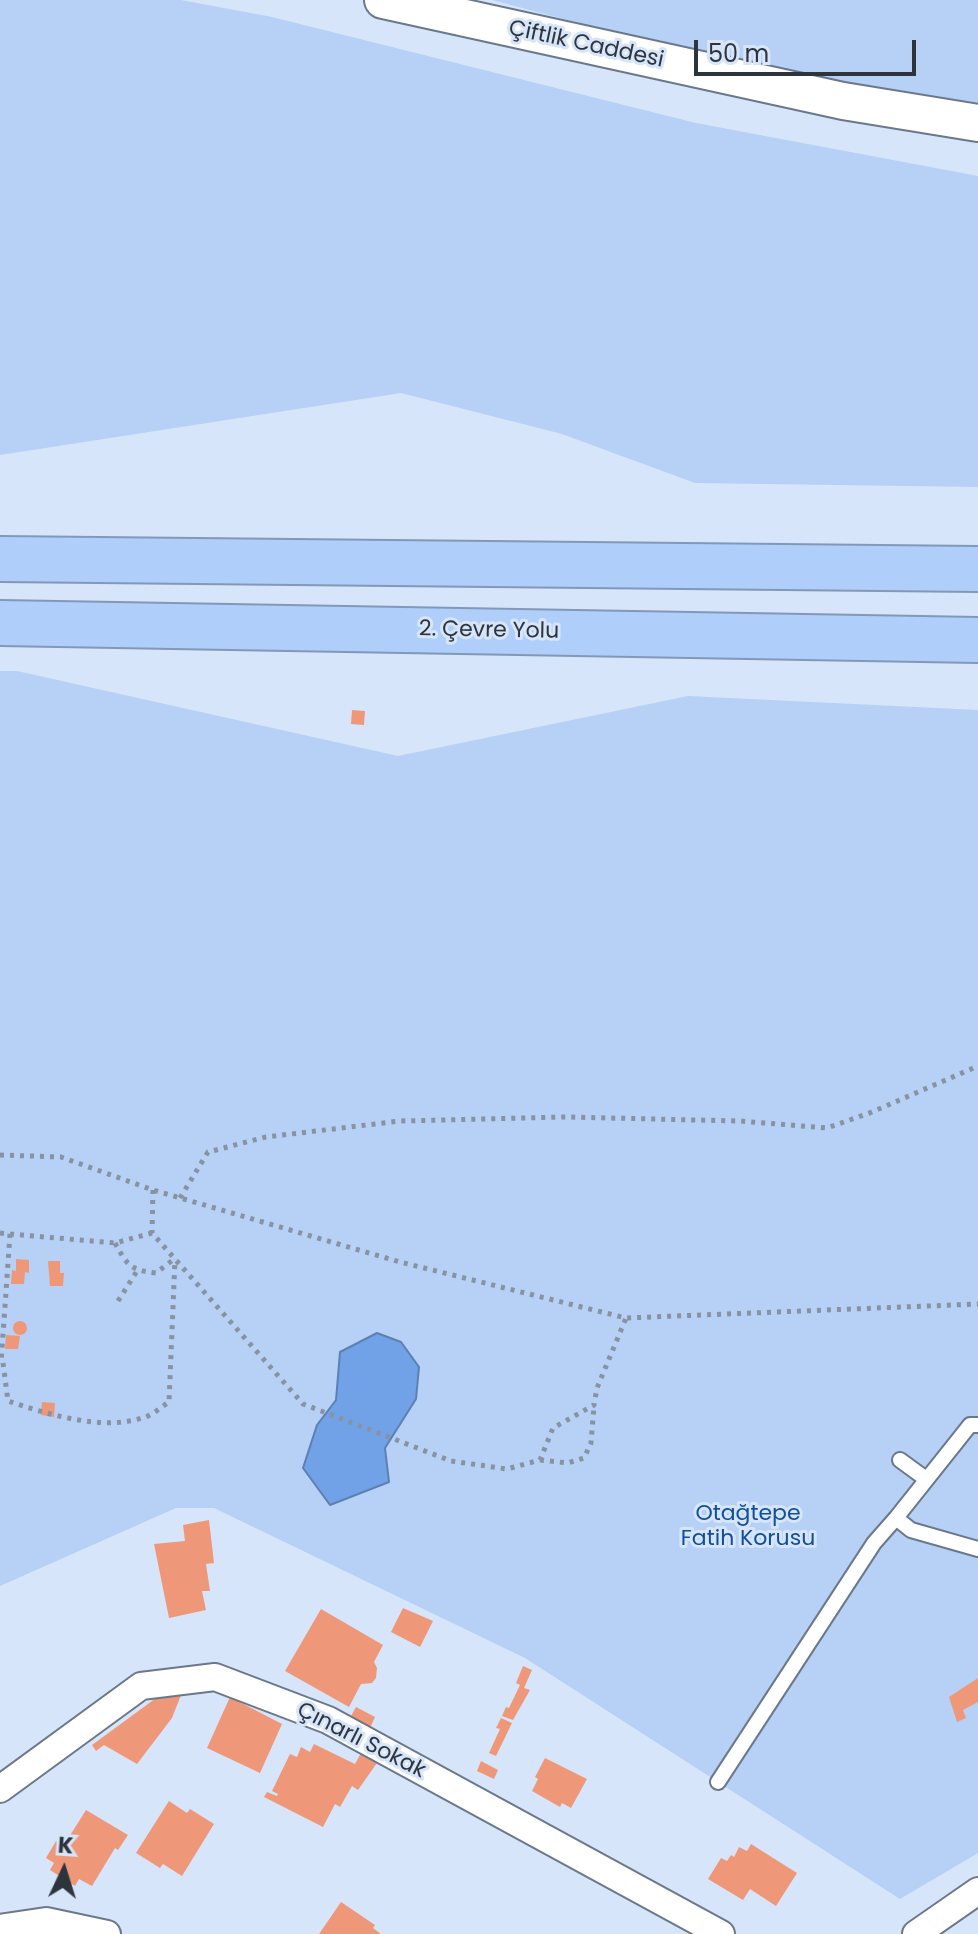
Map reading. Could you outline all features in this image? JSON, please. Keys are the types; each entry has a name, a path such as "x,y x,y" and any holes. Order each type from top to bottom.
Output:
{"highway":[{"path":"0,559 978,569"},
{"name":"2. Çevre Yolu","path":"0,623 978,640"}],"main road":[{"name":"Çiftlik Caddesi","path":"383,0 843,101 978,123"}],"street":[{"name":"Çınarlı Sokak","path":"0,1789 141,1686 215,1677 328,1720 721,1934"},
{"path":"916,1934 978,1891"},
{"path":"0,1928 46,1921 107,1934"}],"lane":[{"path":"718,1782 874,1543 970,1425 978,1425"},
{"path":"900,1460 926,1479"},
{"path":"896,1518 911,1530 978,1549"}],"path":[{"path":"180,1198 208,1152 266,1137 400,1121 566,1117 740,1121 827,1128 978,1066"},
{"path":"0,1155 61,1157 153,1190 400,1262 626,1318 978,1304"},
{"path":"153,1190 152,1233 303,1404 451,1461 507,1469 540,1460 568,1463 584,1458 591,1443 597,1388 626,1318"},
{"path":"0,1233 115,1243 152,1233"},
{"path":"10,1234 1,1343 8,1401 54,1417 108,1422 143,1418 169,1402 175,1258"},
{"path":"115,1243 125,1262 137,1271 156,1273 175,1258"},
{"path":"118,1301 137,1271"},
{"path":"540,1460 553,1428 594,1405"}],"green space":[{"path":"0,0 181,0 272,17 696,123 978,176 978,487 695,483 562,434 401,393 0,455"},
{"path":"492,0 978,0 978,109 734,61"},
{"name":"Otağtepe Fatih Korusu","path":"0,671 17,671 398,756 688,696 978,710 978,1853 900,1899 525,1658 214,1508 176,1508 0,1586"}],"water":[{"path":"377,1333 401,1342 419,1367 416,1399 385,1448 389,1482 330,1505 303,1468 317,1425 336,1400 340,1352"}],"building":[{"path":"352,710 365,711 364,725 351,724"},
{"path":"16,1259 29,1260 29,1273 25,1272 24,1284 11,1284"},
{"path":"48,1261 60,1261 60,1273 64,1273 63,1286 50,1286"},
{"path":"20,1321 27,1328 20,1335 13,1328"},
{"path":"6,1335 20,1336 18,1349 5,1349"},
{"path":"42,1402 55,1403 54,1417 41,1415"},
{"path":"209,1520 214,1563 206,1564 210,1591 202,1591 206,1610 169,1618 154,1544 185,1541 183,1525"},
{"path":"403,1608 433,1621 420,1647 391,1632"},
{"path":"321,1609 383,1645 374,1662 376,1678 372,1683 361,1684 349,1707 285,1671"},
{"path":"523,1666 532,1670 524,1688 530,1690 513,1720 502,1716 520,1685 516,1683"},
{"path":"978,1678 978,1702 963,1710 966,1718 957,1722 949,1697"},
{"path":"183,1690 172,1718 137,1764 104,1745 96,1751 92,1745 163,1693"},
{"path":"230,1697 282,1724 260,1773 207,1748"},
{"path":"356,1707 375,1717 370,1728 350,1718"},
{"path":"501,1718 512,1723 496,1756 489,1753 500,1729 496,1728"},
{"path":"314,1744 355,1764 361,1753 379,1760 358,1790 352,1786 340,1807 335,1804 323,1827 264,1797 267,1792 277,1796 272,1791 290,1754 297,1757 301,1747 310,1752"},
{"path":"545,1758 587,1779 571,1808 562,1803 560,1807 532,1791"},
{"path":"481,1761 498,1770 494,1779 477,1771"},
{"path":"169,1801 187,1813 190,1809 214,1824 182,1876 163,1864 160,1868 136,1853"},
{"path":"86,1810 128,1835 118,1850 115,1848 92,1886 79,1879 75,1886 50,1870 54,1863 46,1858 56,1841 64,1845"},
{"path":"751,1844 797,1873 776,1906 750,1889 743,1900 708,1879 721,1858 727,1861 731,1855 734,1857 739,1847 747,1851"},
{"path":"341,1902 375,1925 373,1928 381,1934 319,1934"}]}
